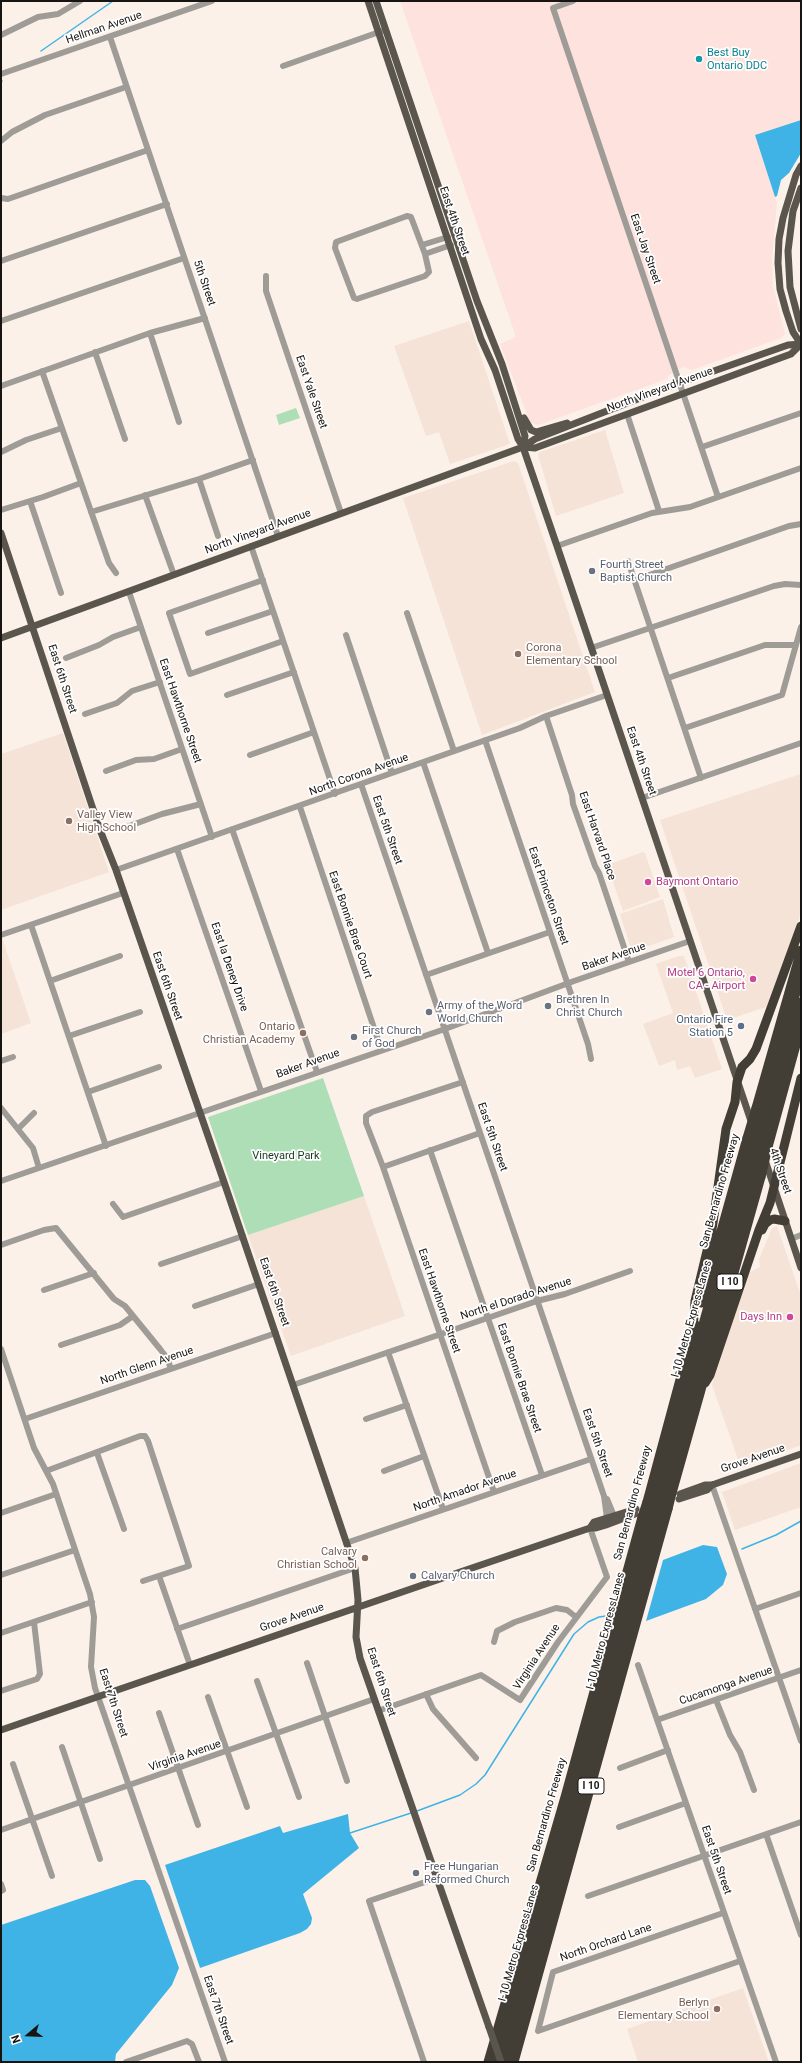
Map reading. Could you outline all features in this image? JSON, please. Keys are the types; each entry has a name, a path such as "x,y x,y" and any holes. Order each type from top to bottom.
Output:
{"highway":[{"path":"693,1330 695,1301 712,1230 726,1129 735,1102 737,1082 742,1067 750,1060 756,1049 801,926"},
{"name":"San Bernardino Freeway","path":"488,2062 648,1513 655,1499 693,1330 801,950"},
{"name":"I-10 Metro ExpressLanes","path":"655,1499 801,975"},
{"name":"I-10 Metro ExpressLanes","path":"497,2062 589,1739 648,1513 655,1499 756,1164 801,1002"},
{"name":"San Bernardino Freeway","path":"514,2062 553,1925 648,1513 677,1495 700,1389 761,1177 768,1146 801,1027"},
{"path":"700,1389 710,1375 756,1242 774,1186 801,1078"},
{"path":"756,1242 766,1222 774,1219 785,1221"},
{"name":"I-10 Metro ExpressLanes","path":"505,2062 566,1850 648,1513"},
{"path":"565,1797 589,1739"},
{"path":"553,1925 566,1850"}],"main road":[{"name":"East 4th Street","path":"368,1 487,354 495,370 518,439 523,447 557,546 737,1082"},
{"name":"East 4th Street","path":"376,1 474,294 502,364 526,436 523,447"},
{"path":"801,166 796,175 783,218 778,255 783,300 792,332 801,344"},
{"path":"801,188 793,212 788,251 790,287 801,329"},
{"name":"North Vineyard Avenue","path":"1,638 523,447 535,439 680,383 788,345 801,344"},
{"name":"North Vineyard Avenue","path":"523,447 535,448 791,354 801,344"},
{"path":"502,364 508,371 526,424 531,430 536,432 567,423 575,424"},
{"path":"588,428 593,422 618,411 625,404"},
{"name":"East 6th Street","path":"1,533 100,830 116,870 199,1113 243,1236 355,1568 358,1583 357,1645 374,1699 501,2062"},
{"name":"4th Street","path":"737,1082 801,1268"},
{"name":"Grove Avenue","path":"677,1495 704,1485 712,1485 801,1454"},
{"name":"Grove Avenue","path":"590,1528 594,1522 611,1517 648,1513"},
{"name":"Grove Avenue","path":"1,1730 590,1528 596,1528 648,1513"}],"street":[{"path":"1,34 38,17 58,14 80,1"},
{"name":"Hellman Avenue","path":"1,74 212,1"},
{"name":"East Jay Street","path":"573,1 553,8 718,497"},
{"path":"284,66 386,30"},
{"name":"5th Street","path":"110,37 278,536"},
{"path":"1,141 12,132 45,115 126,87"},
{"path":"1,198 8,199 148,150"},
{"path":"1,261 167,204"},
{"path":"410,216 425,254 430,270 428,275 357,298 352,296 335,248 338,240 410,216"},
{"path":"422,245 448,236"},
{"path":"425,254 450,245"},
{"path":"1,321 184,258"},
{"name":"East Yale Street","path":"266,276 266,291 341,513"},
{"path":"1,386 150,333 205,318"},
{"path":"150,333 179,422"},
{"path":"96,352 125,439"},
{"path":"42,371 109,563 116,573"},
{"path":"702,446 801,413"},
{"path":"627,414 659,510"},
{"path":"1,452 26,440 62,428"},
{"path":"91,512 199,479 253,460"},
{"path":"557,546 659,510 690,507 801,468"},
{"path":"199,479 218,536"},
{"path":"1,510 81,483"},
{"path":"145,495 174,575"},
{"path":"30,501 61,593"},
{"path":"635,580 789,526 801,524"},
{"path":"251,546 335,794"},
{"path":"628,561 701,778"},
{"path":"263,580 169,613 190,674 283,641"},
{"path":"591,648 774,586 785,584 801,585"},
{"name":"East Hawthorne Street","path":"129,592 212,837"},
{"path":"208,634 273,611"},
{"path":"407,613 454,751"},
{"path":"66,658 99,645 113,637 141,627"},
{"path":"685,728 782,695 801,627"},
{"path":"346,636 392,773"},
{"path":"668,678 754,648 776,644 796,645"},
{"path":"227,695 294,672"},
{"path":"85,714 117,703 132,691 160,682"},
{"name":"North Corona Avenue","path":"116,870 232,829 300,807 607,695"},
{"name":"East Harvard Place","path":"546,716 574,804 629,962"},
{"path":"250,755 314,732"},
{"name":"East Princeton Street","path":"485,740 588,1044 591,1059"},
{"path":"642,798 801,743"},
{"path":"106,771 136,760 154,759 182,749"},
{"path":"423,762 488,954"},
{"name":"East 5th Street","path":"361,784 591,1459 604,1496 608,1502 611,1517"},
{"path":"124,828 201,804"},
{"name":"East Bonnie Brae Court","path":"300,807 381,1049"},
{"path":"232,829 317,1072"},
{"name":"East la Deney Drive","path":"177,849 261,1092"},
{"path":"1,935 124,893"},
{"path":"31,925 106,1146"},
{"path":"426,975 550,932"},
{"name":"Baker Avenue","path":"1,1181 106,1146 381,1049 445,1029 568,985 574,981 690,941"},
{"path":"50,981 120,956"},
{"path":"69,1036 140,1012"},
{"path":"1,1061 13,1057"},
{"path":"88,1092 159,1067"},
{"name":"East Hawthorne Street","path":"463,1082 366,1116 366,1123 494,1492"},
{"path":"2,1111 33,1148 39,1168"},
{"path":"18,1129 34,1113"},
{"path":"382,1167 480,1133"},
{"name":"East Bonnie Brae Street","path":"430,1150 542,1476"},
{"path":"113,1204 123,1217 224,1182"},
{"path":"1,1245 44,1230 56,1228 114,1299 124,1306 133,1316 167,1358 171,1369"},
{"path":"791,1239 801,1235"},
{"path":"160,1264 243,1236"},
{"name":"North el Dorado Avenue","path":"293,1385 537,1301 565,1294 630,1271"},
{"path":"44,1290 94,1273"},
{"path":"195,1306 259,1284"},
{"path":"62,1345 120,1325 133,1316"},
{"name":"North Glenn Avenue","path":"25,1420 276,1332"},
{"name":"East 7th Street","path":"1,1349 34,1448 56,1494 92,1602 94,1629 90,1668 98,1697 225,2062"},
{"path":"388,1352 443,1510"},
{"path":"366,1419 407,1405"},
{"path":"46,1472 140,1436 145,1436 148,1441 189,1566 143,1580"},
{"path":"97,1453 124,1529"},
{"path":"384,1471 424,1456"},
{"name":"North Amador Avenue","path":"346,1543 591,1459"},
{"path":"712,1485 801,1741"},
{"path":"1,1512 56,1494"},
{"name":"Virginia Avenue","path":"378,1710 481,1675 520,1700 576,1617 607,1577 590,1528"},
{"path":"1,1575 75,1550"},
{"path":"177,1629 355,1568"},
{"path":"159,1576 190,1665"},
{"path":"755,1609 801,1593"},
{"path":"1,1633 92,1602"},
{"path":"494,1642 497,1631 515,1622 556,1608 567,1610 576,1617"},
{"path":"1,1691 38,1679 40,1674 34,1622"},
{"path":"307,1662 347,1781"},
{"name":"East 5th Street","path":"638,1665 776,2062"},
{"name":"Cucamonga Avenue","path":"657,1720 801,1670"},
{"path":"257,1681 299,1798"},
{"path":"426,1694 433,1709 476,1758"},
{"path":"208,1697 247,1807"},
{"name":"Virginia Avenue","path":"1,1830 228,1752 276,1733 374,1699"},
{"path":"716,1700 730,1735 740,1752 754,1790"},
{"path":"159,1713 198,1825"},
{"path":"62,1747 100,1859"},
{"path":"620,1768 668,1750"},
{"path":"13,1764 52,1876"},
{"path":"619,1827 686,1804"},
{"path":"588,1896 801,1822"},
{"path":"766,1834 801,1935"},
{"path":"424,2062 369,1901 437,1878"},
{"name":"North Orchard Lane","path":"723,1913 553,1972 538,2031 740,1961"},
{"path":"126,2062 187,2041 192,2044 199,2062"}],"shaded area":[{"path":"400,1 801,1 801,120 755,135 777,203 772,260 773,286 785,334 781,338 692,370 683,367 669,375 667,379 541,424 537,425 530,422 500,344 516,337"},
{"path":"469,321 510,444 450,464 439,432 426,436 394,346"},
{"path":"605,430 624,493 556,516 538,455 540,452"},
{"path":"514,461 518,463 595,692 482,735 403,498"},
{"name":"Valley View High School","path":"63,733 109,872 1,910 1,754"},
{"path":"801,774 801,911 797,926 766,1007 727,1020 660,820"},
{"path":"643,852 645,853 660,897 623,911 607,865"},
{"path":"663,899 674,937 632,952 620,914"},
{"path":"1,935 31,1023 1,1034"},
{"path":"679,956 684,956 722,1069 695,1078 690,1066 677,1070 675,1060 659,1066 643,1024 673,1013 656,964"},
{"path":"364,1196 405,1316 291,1356 248,1235"},
{"path":"777,1226 801,1296 801,1445 741,1468 712,1385 748,1273 760,1267 759,1259 772,1228"},
{"path":"801,1463 801,1507 735,1530 722,1492"},
{"name":"Berlyn Elementary School","path":"743,1988 769,2062 638,2062 627,2029"}],"green space":[{"path":"296,408 300,418 279,425 276,415"},
{"name":"Vineyard Park","path":"323,1078 364,1196 248,1235 208,1117"}],"water":[{"path":"801,120 801,153 789,173 781,180 777,196 775,197 755,135"},
{"path":"703,1545 717,1547 727,1574 723,1585 706,1599 646,1621 663,1560"},
{"path":"348,1814 350,1833 359,1848 303,1894 312,1918 311,1924 307,1929 300,1933 200,1968 165,1865 280,1826 283,1833"},
{"path":"135,1880 145,1880 150,1886 179,1968 172,1985 116,2054 115,2062 1,2062 1,1925"}],"waterway":[{"path":"41,51 113,1"},
{"path":"742,1549 776,1535 801,1521"},
{"path":"417,1811 460,1795 476,1784 485,1775 574,1634 588,1622 599,1617 606,1616"},
{"path":"350,1833 411,1813"}],"place":[{"name":"Best Buy Ontario DDC","path":"699,59"},
{"name":"Fourth Street Baptist Church","path":"592,571"},
{"name":"Corona Elementary School","path":"518,654"},
{"name":"Valley View High School","path":"69,821"},
{"name":"Baymont Ontario","path":"648,882"},
{"name":"Motel 6 Ontario, CA - Airport","path":"753,979"},
{"name":"Brethren In Christ Church","path":"548,1006"},
{"name":"Army of the Word World Church","path":"429,1012"},
{"name":"Ontario Fire Station 5","path":"741,1026"},
{"name":"Ontario Christian Academy","path":"303,1033"},
{"name":"First Church of God","path":"354,1037"},
{"name":"Days Inn","path":"790,1317"},
{"name":"Calvary Christian School","path":"365,1558"},
{"name":"Calvary Church","path":"413,1576"},
{"name":"Free Hungarian Reformed Church","path":"416,1873"},
{"name":"Berlyn Elementary School","path":"717,2009"}]}
